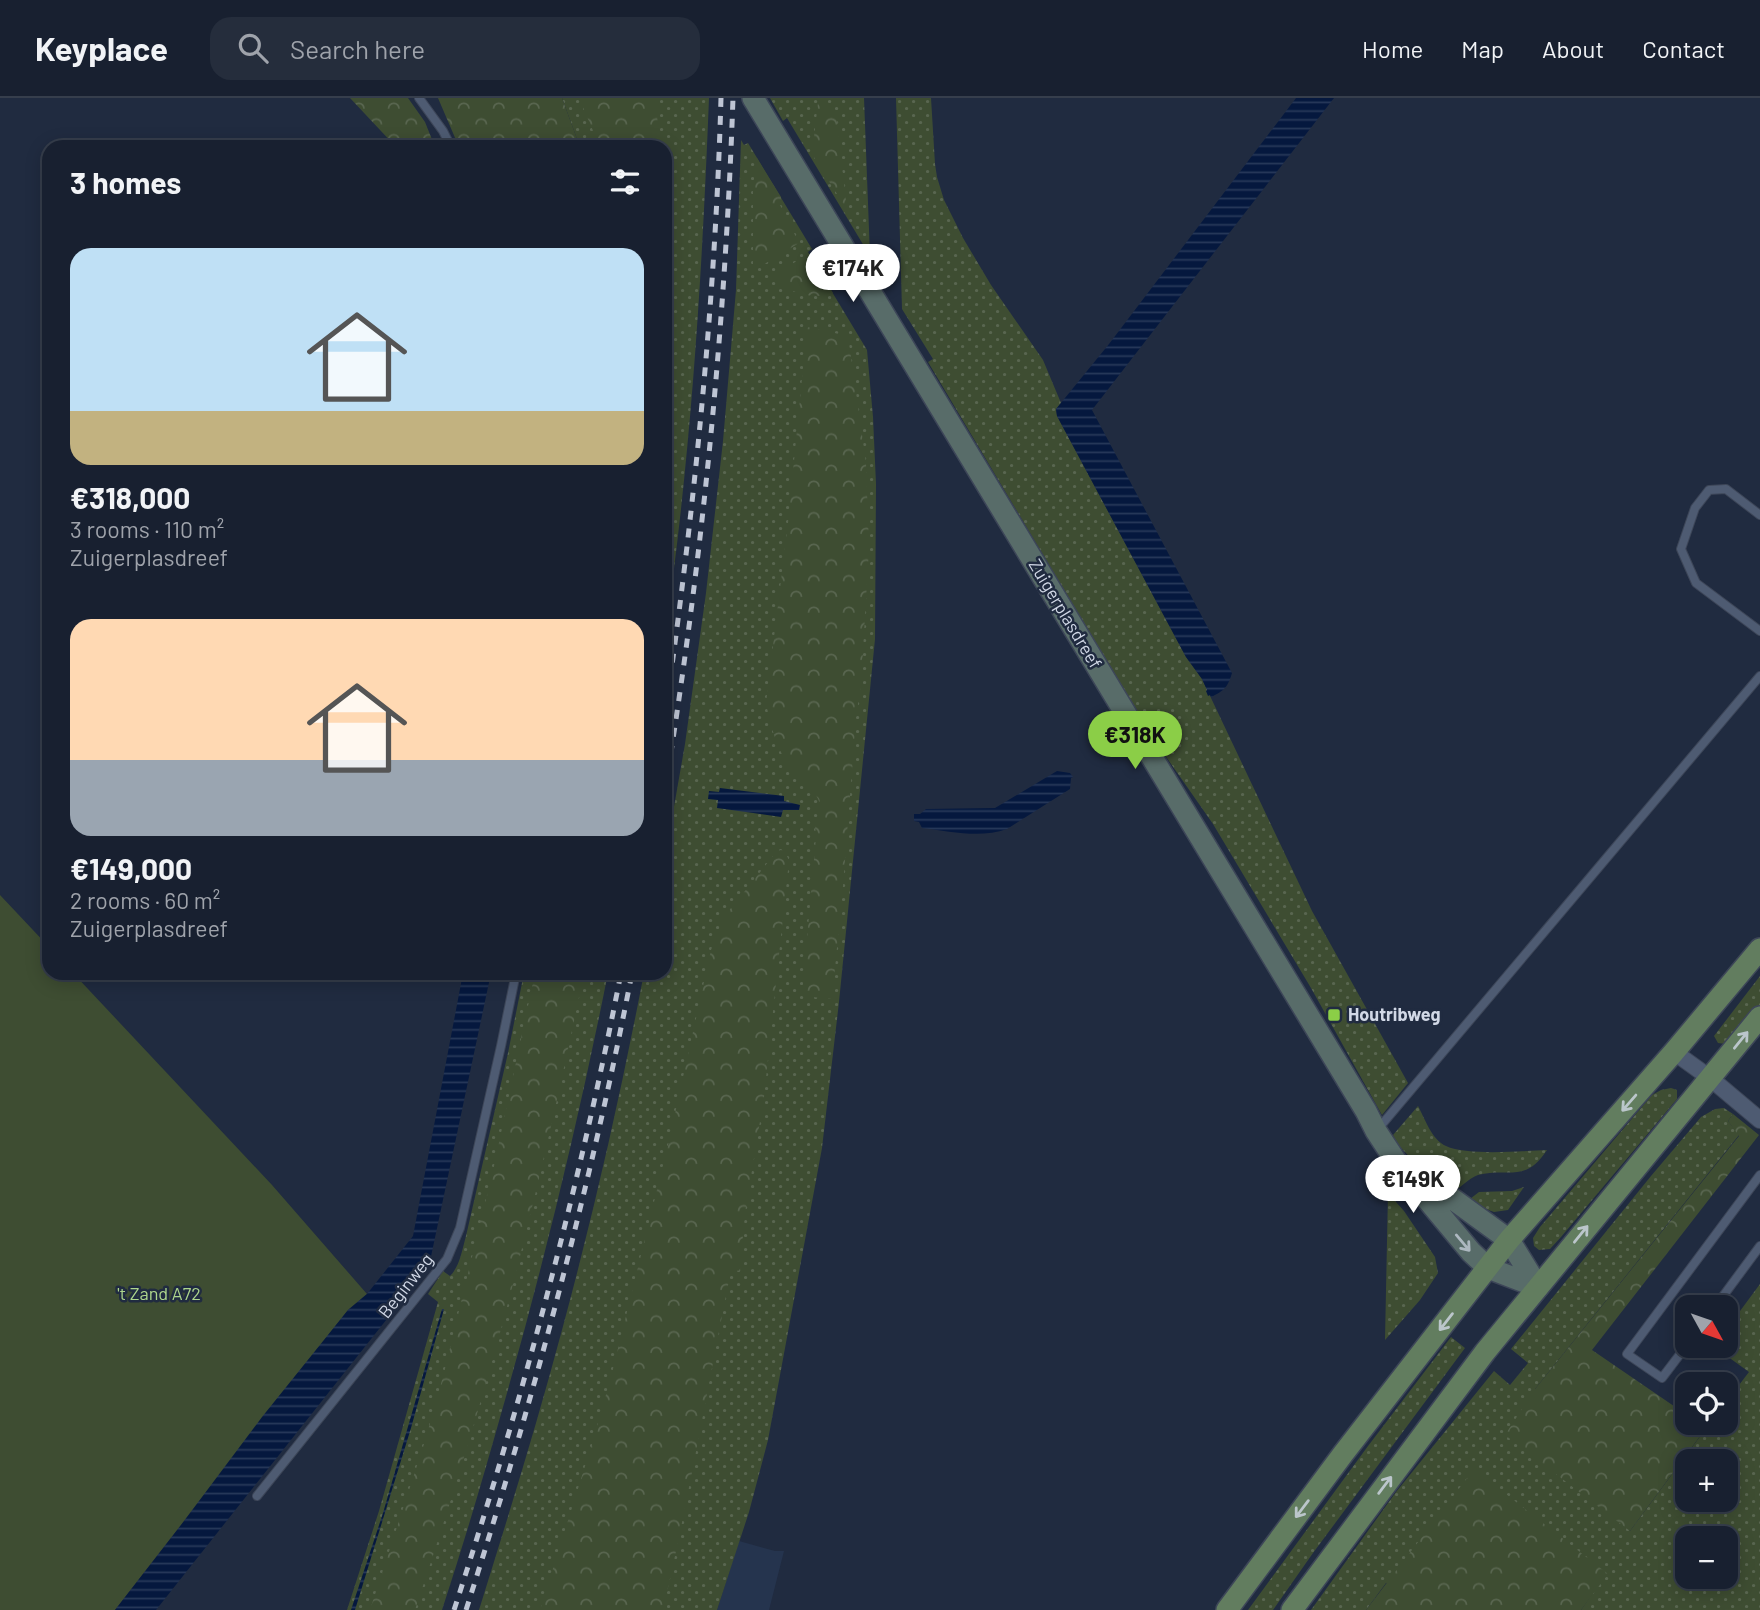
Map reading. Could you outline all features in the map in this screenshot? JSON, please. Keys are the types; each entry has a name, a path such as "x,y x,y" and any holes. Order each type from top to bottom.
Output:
{"main road":[{"name":"Zuigerplasdreef","path":"753,98 1397,1163 1471,1252 1488,1268 1538,1287"},
{"path":"1227,1610 1343,1454 1509,1240 1674,1052 1760,949"},
{"path":"1292,1610 1477,1363 1760,1017"},
{"name":"Zuigerplasdreef","path":"1376,1131 1432,1184 1509,1240 1538,1287"}],"street":[{"path":"1674,1052 1760,1120"}],"lane":[{"path":"419,98 448,140"},
{"path":"1760,515 1726,489 1709,490 1695,508 1681,548 1696,583 1760,631"},
{"path":"1376,1131 1760,676"},
{"name":"Beginweg","path":"257,1496 447,1259 460,1228 515,980"},
{"path":"1677,1358 1662,1378 1626,1354 1760,1175"},
{"path":"1724,1295 1760,1246"}],"shaded area":[{"path":"1296,98 1334,98 1092,410 1232,673 1225,688 1211,697 1186,657 1057,416 1056,409 1109,344"},
{"path":"1057,771 1070,773 1073,777 1070,789 1007,829 965,833 922,828 919,822 914,821 914,814 920,814 926,809 995,808"},
{"path":"720,788 784,796 784,801 800,805 799,810 783,810 781,817 717,808 718,800 708,799 709,791 719,792"},
{"path":"462,980 490,980 429,1266 156,1610 115,1610 262,1417 348,1310 367,1294 413,1236"},
{"path":"442,1309 411,1428 355,1610 351,1610 383,1513"},
{"path":"739,1541 784,1551 769,1610 717,1610"}],"green space":[{"path":"350,98 408,98 425,122 432,140 389,140"},
{"path":"438,98 562,98 577,140 456,140"},
{"path":"562,98 709,98 694,367 672,583 672,140 577,140"},
{"path":"579,98 653,98 657,103 658,140 597,140"},
{"path":"770,98 864,98 870,256 787,118 783,121"},
{"path":"896,98 931,98 935,164 944,200 991,285 1043,360 1061,403 1056,409 1057,416 1186,657 1202,679 1312,911 1408,1083 1382,1115 1311,988 1213,824 1148,731 928,362 933,359 902,309"},
{"path":"818,103 836,112 847,210 812,154"},
{"path":"741,140 744,145 748,143 812,249 808,252 867,350 876,484 875,639 839,1002 822,1148 768,1440 749,1512 717,1610 479,1610 574,1286 643,980 672,980 672,818 706,593 736,290"},
{"path":"757,158 781,197 780,205 799,243 761,266 753,265 753,186"},
{"path":"809,254 833,293 816,296 800,294 784,287 771,276"},
{"path":"807,327 848,336 866,463 869,548 861,684 832,999 802,996 815,826 821,807 813,790 792,769 782,754 773,733 766,703 788,523"},
{"path":"781,850 788,858 788,870 764,1097 745,1213 740,1271 731,1270 663,1610 540,1610 611,1377 669,1141 711,950 723,918 777,851"},
{"name":"'t Zand A72","path":"0,895 42,940 42,980 80,980 272,1185 367,1294 348,1310 115,1610 0,1610"},
{"path":"1760,976 1760,1007 1726,1044 1718,1043 1714,1036"},
{"path":"523,980 607,980 547,1245 474,1509 442,1610 347,1610 379,1511 438,1302 428,1294 443,1271 450,1276 462,1252"},
{"path":"534,980 582,980 547,1145 510,1294 472,1430 415,1610 370,1610 425,1441 444,1373 494,1166"},
{"path":"1671,1088 1677,1090 1677,1099 1561,1237 1550,1249 1539,1250 1534,1246 1533,1238 1540,1227 1652,1095"},
{"path":"1418,1106 1433,1134 1446,1146 1481,1152 1547,1150 1539,1161 1523,1171 1478,1175 1451,1194 1442,1190 1398,1145 1393,1135"},
{"path":"1724,1108 1733,1114 1728,1121 1739,1135 1535,1389 1630,1531 1675,1470 1675,1512 1738,1512 1738,1449 1691,1449 1701,1435 1738,1435 1738,1386 1749,1372 1730,1358 1738,1358 1738,1314 1760,1284 1760,1610 1581,1610 1607,1573 1386,1583 1366,1610 1311,1610 1396,1492 1494,1371 1510,1385 1528,1363 1511,1349 1701,1117 1715,1109"},
{"path":"1733,1114 1759,1135 1592,1350 1675,1407 1675,1435 1701,1435 1691,1449 1675,1449 1675,1470 1630,1531 1505,1435 1535,1389 1739,1136 1728,1121"},
{"path":"1524,1187 1508,1210 1494,1212 1466,1202 1479,1192 1512,1191"},
{"path":"1388,1193 1404,1211 1435,1257 1438,1273 1420,1300 1385,1340"},
{"path":"1451,1337 1465,1348 1273,1610 1248,1610 1368,1446"},
{"path":"1474,1469 1608,1574 1581,1610 1366,1610"}],"railway":[{"path":"672,662 702,408 714,253 721,98"},
{"path":"672,744 710,445 724,272 733,98"},
{"path":"454,1610 526,1374 568,1214 620,980"},
{"path":"466,1610 537,1374 579,1214 631,980"}],"place":[{"name":"Houtribweg","path":"1334,1015"}]}
